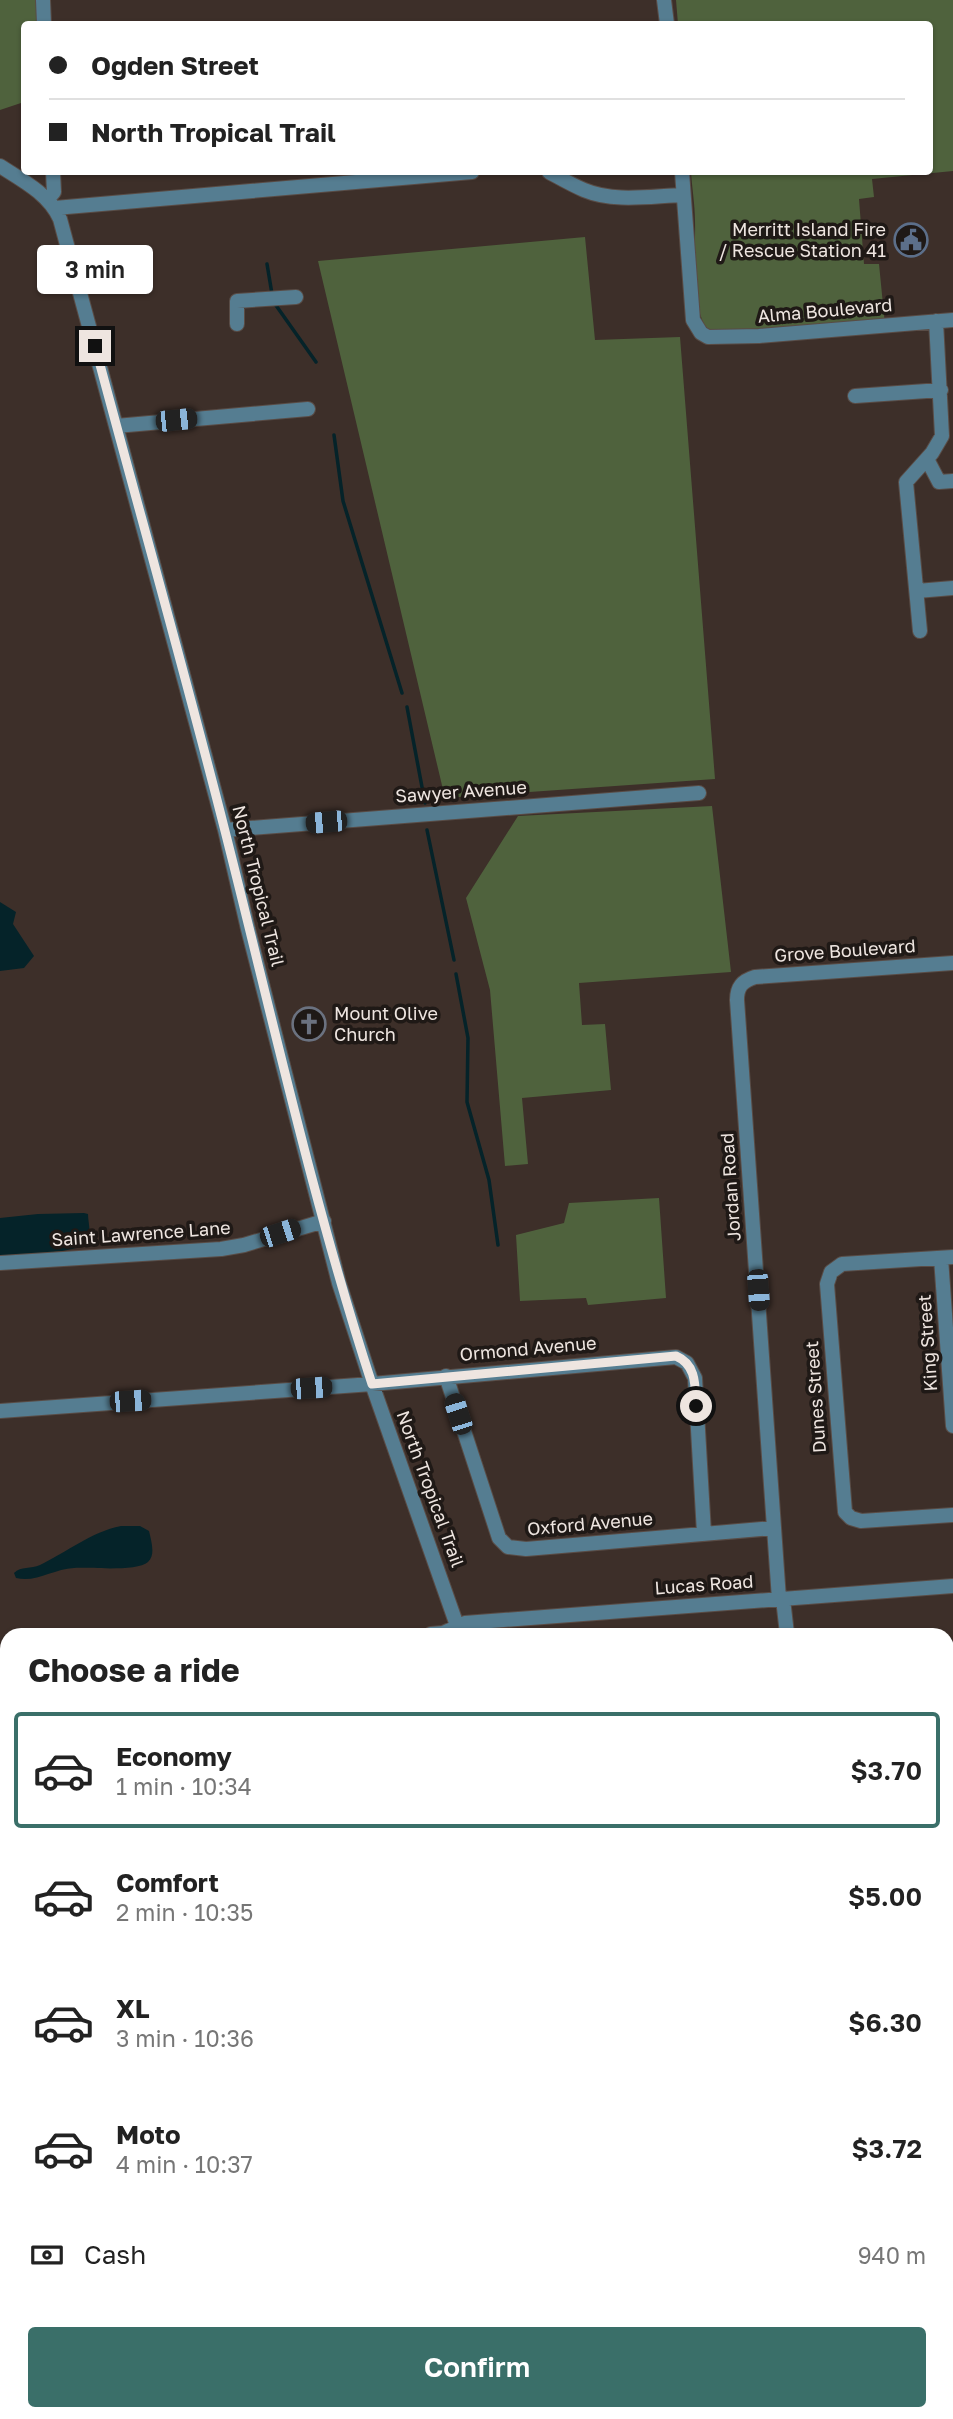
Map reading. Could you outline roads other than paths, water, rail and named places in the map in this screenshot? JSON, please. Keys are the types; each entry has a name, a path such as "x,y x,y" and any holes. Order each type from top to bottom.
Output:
{"street":[{"path":"43,0 44,21"},
{"path":"664,0 667,21"},
{"path":"0,166 51,204 433,175"},
{"path":"51,204 53,175"},
{"path":"555,175 583,190 628,198 684,195 682,175"},
{"name":"Alma Boulevard","path":"684,195 693,320 701,333 708,337 953,320"},
{"name":"North Tropical Trail","path":"51,204 116,426 225,830 251,942 339,1283 458,1628"},
{"path":"237,324 237,301 296,297"},
{"path":"920,631 906,482 927,460 942,436 936,321"},
{"path":"855,396 941,390"},
{"path":"116,426 308,409"},
{"path":"927,460 939,482 953,481"},
{"path":"917,591 953,588"},
{"name":"Sawyer Avenue","path":"225,830 699,793"},
{"name":"Grove Boulevard","path":"741,984 755,977 953,963"},
{"name":"Jordan Road","path":"741,984 737,1000 774,1528 786,1628"},
{"name":"Saint Lawrence Lane","path":"0,1264 221,1249 244,1245 324,1221"},
{"name":"Dunes Street","path":"947,1257 842,1264 831,1272 827,1284 845,1512 851,1518 861,1521 953,1515"},
{"name":"King Street","path":"947,1257 953,1426"},
{"name":"Ormond Avenue","path":"0,1411 372,1384 676,1356 687,1363 695,1378 704,1533"},
{"name":"Oxford Avenue","path":"446,1376 499,1538 508,1547 526,1549 774,1528"},
{"name":"Lucas Road","path":"461,1628 466,1623 953,1586"}],"water":[{"path":"0,902 16,912 13,924 34,956 24,968 0,971"},
{"path":"88,1214 89,1236 82,1246 60,1251 0,1256 0,1218"},
{"path":"121,1526 140,1526 149,1531 152,1551 148,1562 134,1567 74,1568 31,1579 16,1578 14,1573 23,1568 40,1565 89,1538"}],"waterway":[{"path":"267,264 272,294"},
{"path":"275,304 316,362"},
{"path":"334,435 343,501 402,693"},
{"path":"407,707 425,803"},
{"path":"427,830 454,960"},
{"path":"456,974 468,1038 467,1102 489,1180 498,1245"}],"place":[{"name":"Merritt Island Fire / Rescue Station 41","path":"911,240"},
{"name":"Mount Olive Church","path":"309,1024"}]}
